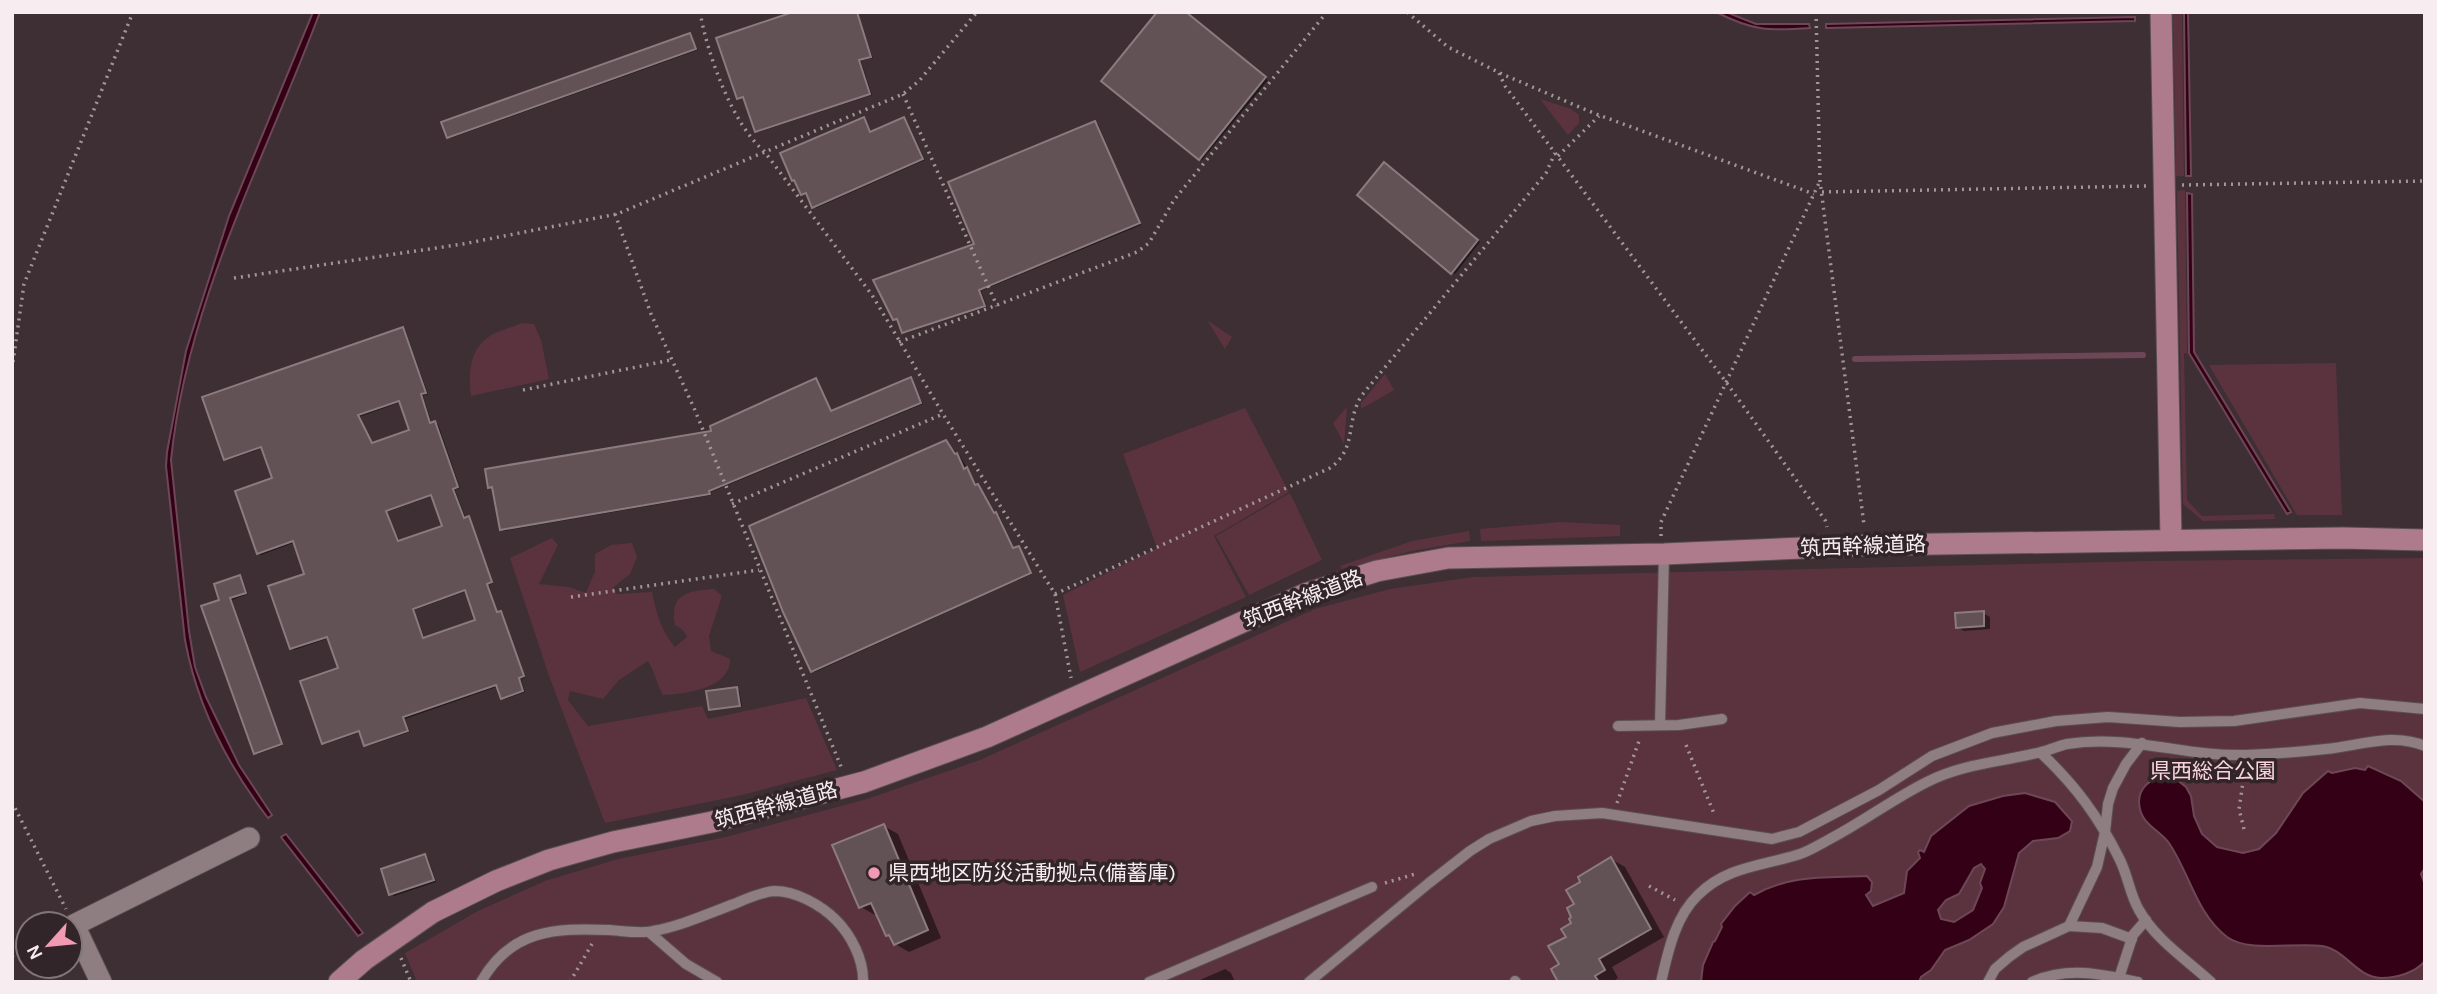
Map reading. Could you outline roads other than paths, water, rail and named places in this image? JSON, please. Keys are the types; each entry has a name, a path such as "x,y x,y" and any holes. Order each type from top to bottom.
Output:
{"street":[{"path":"2161,12 2171,540"},
{"name":"筑西幹線道路","path":"339,982 390,941 433,912 496,881 549,860 613,842 712,822 849,786 987,737 1305,594 1350,578 1448,558 1663,554 1874,545 2343,538 2425,540"},
{"path":"101,982 74,925 249,838"}],"lane":[{"path":"1660,725 1663,554"},
{"path":"1309,982 1429,883 1489,839 1543,818 1613,814 1772,839 1799,832 1879,790 1932,756 1992,733 2056,720 2108,717 2180,722 2234,721 2360,703 2425,709"},
{"path":"1618,726 1722,719"},
{"path":"1661,982 1668,951 1682,914 1698,895 1723,876 1744,867 1801,854 1862,822 1928,781 1958,769 2041,752 2066,744 2143,743 2206,753 2248,755 2328,749 2384,740 2414,742 2425,746"},
{"path":"2068,926 2097,867 2113,788 2126,764 2143,743"},
{"path":"2041,752 2068,778 2091,807 2121,861 2138,910 2153,931 2211,982"},
{"path":"1149,982 1372,887"},
{"path":"481,982 493,962 516,943 539,933 601,930 649,932 774,891 799,897 827,911 844,928 856,949 863,982"},
{"path":"2119,978 2132,939 2146,920"},
{"path":"1988,982 1995,969 2023,947 2068,926 2102,928 2132,939"},
{"path":"649,932 686,964 716,982"},
{"path":"2032,982 2044,977 2089,971 2138,982"}],"waterway":[{"path":"1855,359 2143,355"}],"place":[{"name":"県西地区防災活動拠点(備蓄庫)","path":"874,873"}],"park label":[{"name":"県西総合公園","path":"2213,771"}]}
